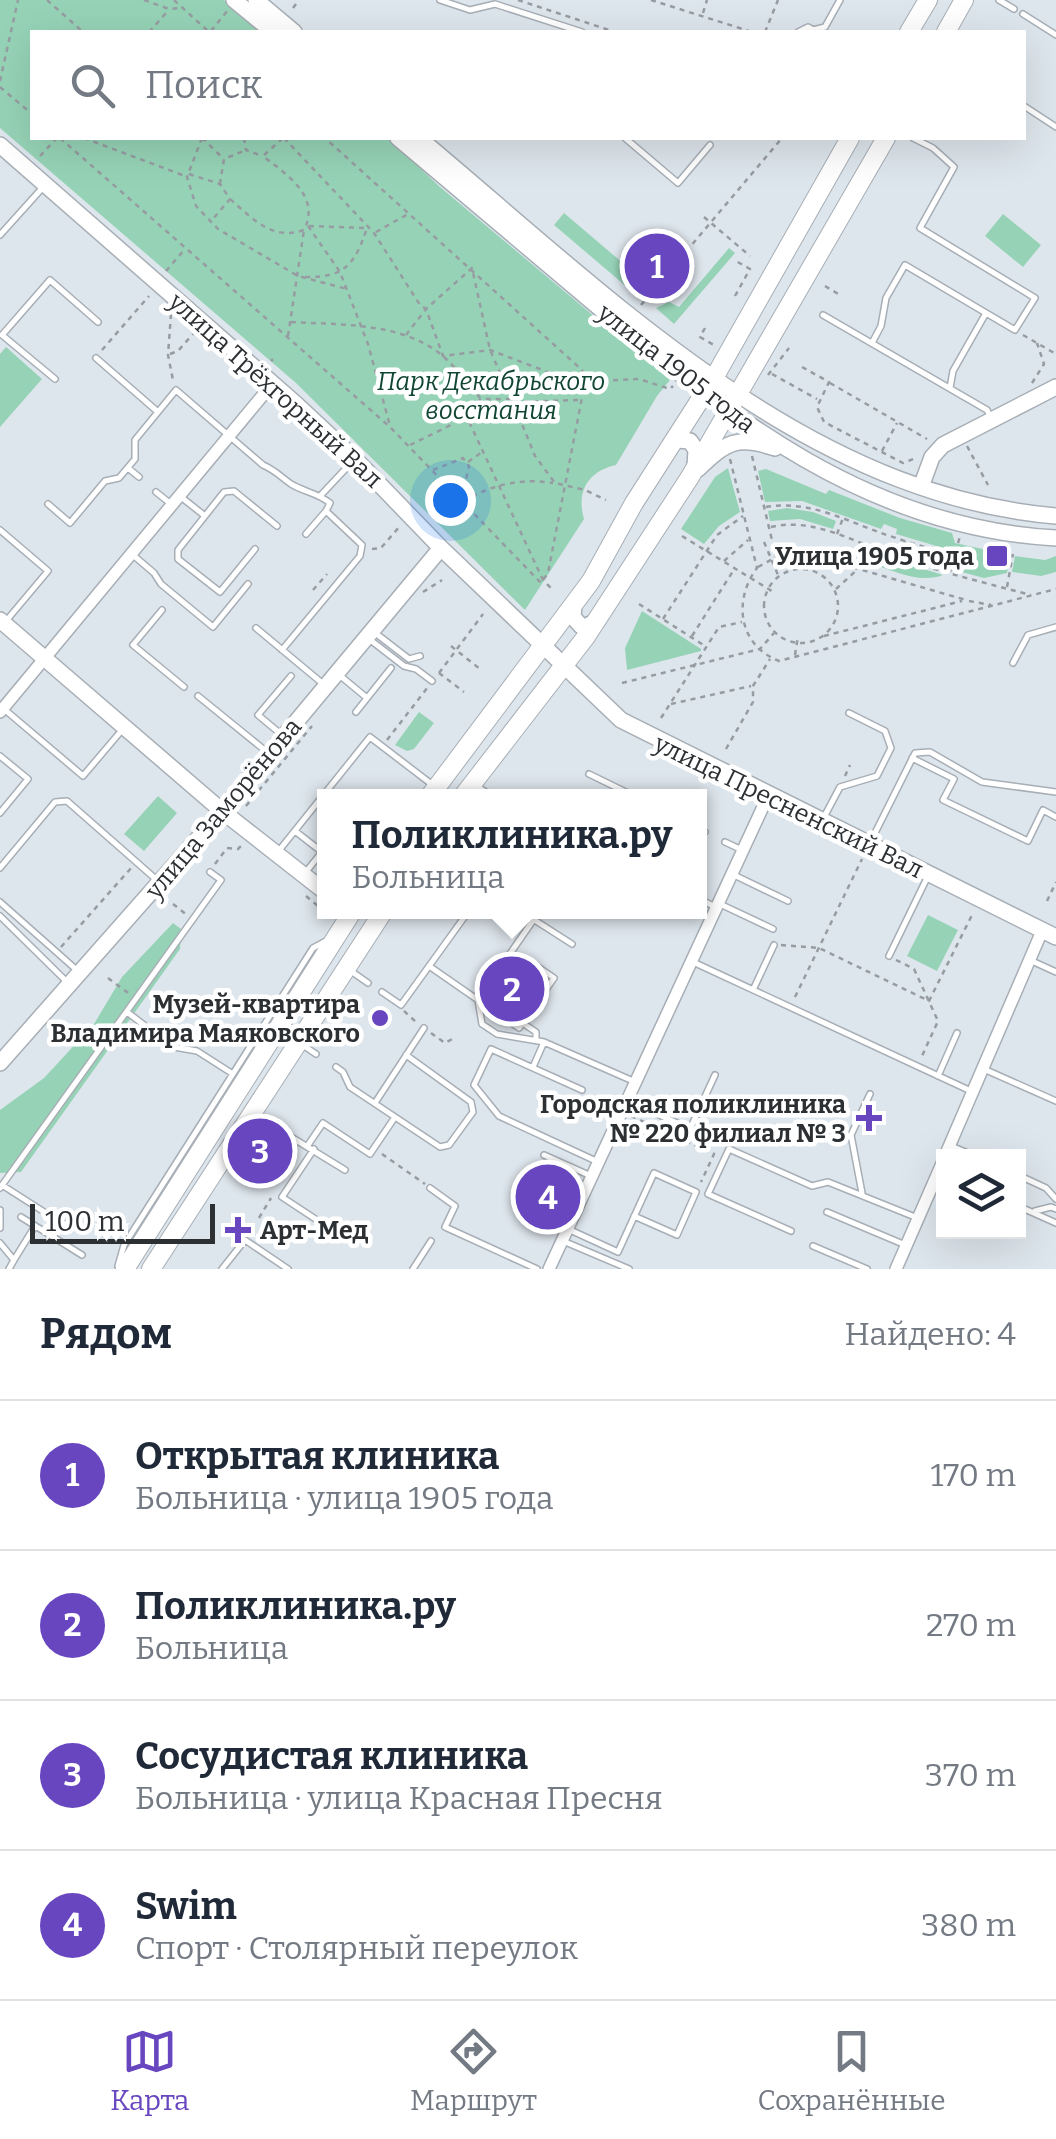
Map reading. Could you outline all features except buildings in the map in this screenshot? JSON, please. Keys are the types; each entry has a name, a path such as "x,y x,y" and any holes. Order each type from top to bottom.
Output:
{"main road":[{"path":"256,0 275,6 293,30"},
{"path":"910,30 928,0"},
{"path":"947,30 964,0"},
{"path":"233,3 270,30"},
{"name":"улица 1905 года","path":"401,140 709,386 740,394 811,438 921,487 996,507 1056,516"},
{"name":"улица 1905 года","path":"421,140 639,322 709,386 729,413 793,454 872,494 932,515 992,530 1056,538"},
{"path":"435,789 574,605 709,386 845,140"},
{"path":"469,789 598,620 692,474 885,140"},
{"name":"улица Трёхгорный Вал","path":"0,145 355,458 440,548 542,645"},
{"path":"921,487 932,457 942,445 1056,387"},
{"path":"670,445 682,440 694,445 698,456 692,474"},
{"path":"692,474 733,442 752,442 793,454"},
{"path":"932,515 941,514 947,506 946,498 939,492"},
{"name":"улица Заморёнова","path":"0,1063 222,811 440,548"},
{"path":"574,605 573,617 581,626 598,620"},
{"path":"2,622 222,811 317,886"},
{"name":"улица Пресненский Вал","path":"542,645 621,720 822,822 865,852 928,875 1051,931"},
{"path":"121,1269 347,919"},
{"path":"158,1266 377,919"}],"street":[{"path":"2,710 273,383"},
{"path":"992,530 984,525 983,516 996,507"},
{"path":"549,1269 768,796"},
{"path":"949,1149 1030,960 1051,931"},
{"path":"896,1269 936,1179"}],"lane":[{"path":"440,0 470,10 495,4 576,30"},
{"path":"813,30 825,27 840,0"},
{"path":"1000,0 1014,9"},
{"path":"1022,14 1056,34"},
{"path":"1026,107 1056,127"},
{"path":"627,140 678,183 710,146"},
{"path":"872,343 886,298 905,266 1015,330 1035,298 920,228 954,167 917,140"},
{"path":"0,236 45,185"},
{"path":"55,379 1,334 50,280 98,322"},
{"path":"950,388 953,371 986,313"},
{"path":"822,315 987,410 992,420"},
{"path":"96,358 158,412"},
{"path":"48,504 70,523 105,482 119,478 136,458 134,440 176,390 263,465 330,503 306,534"},
{"path":"321,495 355,458"},
{"path":"128,468 139,477"},
{"path":"255,549 220,592 178,559 178,550 224,492 234,491 277,526"},
{"path":"156,492 205,516"},
{"path":"282,650 363,550 326,511"},
{"path":"0,530 48,570 2,622"},
{"path":"130,553 172,598 212,627 248,584"},
{"path":"162,610 133,644 184,687"},
{"path":"1013,664 1028,635 1056,627"},
{"path":"256,628 282,650 367,698"},
{"path":"369,633 412,660 420,656"},
{"path":"369,633 404,666 432,681"},
{"path":"356,712 391,668"},
{"path":"284,736 258,715 291,676"},
{"path":"198,696 269,754"},
{"path":"2,710 83,776 124,728"},
{"path":"822,822 840,787 877,776 891,748 885,732 849,714"},
{"path":"329,789 370,737 430,789"},
{"path":"865,852 914,753 930,752 982,782 1056,792"},
{"path":"0,756 28,779 0,813"},
{"path":"912,758 954,779 944,800 1028,842 1043,810 1056,817"},
{"path":"589,774 620,789"},
{"path":"0,868 55,802 68,801 160,883"},
{"path":"276,854 317,803"},
{"path":"295,831 317,848"},
{"path":"726,842 742,850"},
{"path":"304,876 317,859"},
{"path":"72,1222 63,1224 1,1187 221,880 210,872"},
{"path":"731,873 788,900"},
{"path":"889,956 928,875"},
{"path":"707,901 773,929"},
{"path":"0,902 57,952 76,979"},
{"path":"0,916 76,979"},
{"path":"382,992 401,1006 463,919"},
{"path":"572,944 534,919 478,1000 482,1024 497,1034 540,1041 635,1082"},
{"path":"121,1269 124,1245 313,948 337,934"},
{"path":"753,990 774,945"},
{"path":"1030,960 1056,972"},
{"path":"691,961 972,1092"},
{"path":"429,966 520,1028 554,978 535,965"},
{"path":"346,967 368,983"},
{"path":"126,1012 144,1025"},
{"path":"523,1023 536,1032 540,1041 532,1068"},
{"path":"374,1103 424,1028"},
{"path":"938,1076 957,1033"},
{"path":"297,1041 316,1054"},
{"path":"174,1047 196,1051 233,1074"},
{"path":"582,1090 491,1049 474,1086 499,1116 598,1162"},
{"path":"336,1067 350,1087 440,1147 449,1145 473,1112 471,1102 406,1055"},
{"path":"983,1068 1056,1101"},
{"path":"626,1100 690,1129 715,1075"},
{"path":"862,1193 852,1135 870,1094"},
{"path":"252,1112 273,1125"},
{"path":"323,1224 282,1197 322,1123 370,1154 395,1117"},
{"path":"290,1137 344,1170"},
{"path":"791,1231 708,1194 728,1149 812,1186 828,1182 918,1218"},
{"path":"544,1155 591,1176"},
{"path":"564,1234 618,1252 634,1216 654,1173 696,1192 676,1236 634,1216"},
{"path":"1026,1179 1046,1188 1055,1199 1054,1208 1032,1212"},
{"path":"430,1188 455,1206 446,1227 536,1269"},
{"path":"1026,1209 1056,1222"},
{"path":"0,1210 0,1228"},
{"path":"827,1212 906,1246"},
{"path":"21,1217 82,1254"},
{"path":"8,1269 35,1226"},
{"path":"564,1234 630,1269"},
{"path":"222,1269 244,1240 288,1269"},
{"path":"413,1269 431,1241"},
{"path":"0,1242 14,1260"},
{"path":"812,1246 867,1269"}],"path":[{"path":"0,81 18,0"},
{"path":"46,0 81,30"},
{"path":"144,0 169,10 181,8"},
{"path":"174,0 207,30"},
{"path":"292,8 299,0"},
{"path":"518,0 610,30"},
{"path":"650,8 652,0 736,30"},
{"path":"702,15 708,0"},
{"path":"766,30 778,0"},
{"path":"211,30 233,3"},
{"path":"150,30 169,10"},
{"path":"0,87 30,112"},
{"path":"40,156 56,140"},
{"path":"60,140 390,427 541,583 548,573 585,382 582,370 327,140"},
{"path":"89,140 220,184 230,199 264,229 290,235 306,228 369,228"},
{"path":"108,147 110,140"},
{"path":"201,140 187,175 196,206 211,222 298,276 347,289"},
{"path":"204,140 224,160"},
{"path":"244,140 246,150"},
{"path":"263,156 282,140"},
{"path":"286,140 374,233 426,309 443,356"},
{"path":"641,305 780,140"},
{"path":"224,160 246,150 263,156 291,178 307,198 306,228 288,337"},
{"path":"220,184 224,160"},
{"path":"741,172 748,178"},
{"path":"211,222 230,199"},
{"path":"374,233 409,214"},
{"path":"704,217 750,256"},
{"path":"306,228 340,272 361,326 390,427"},
{"path":"298,276 320,277 340,272 353,260 369,228"},
{"path":"166,271 186,248"},
{"path":"734,296 750,269 736,261"},
{"path":"406,335 426,309 472,268"},
{"path":"472,268 490,350 535,456 555,483"},
{"path":"660,268 667,274"},
{"path":"825,286 840,295"},
{"path":"96,358 150,294"},
{"path":"171,312 168,355 176,390"},
{"path":"291,322 361,326 406,335 443,356 481,399"},
{"path":"705,328 700,337 714,344"},
{"path":"1015,330 1056,354"},
{"path":"168,355 178,351 194,332"},
{"path":"1028,389 1044,364 1037,343"},
{"path":"790,348 770,375 819,400"},
{"path":"443,356 490,350 574,382 639,379 670,389 674,384"},
{"path":"802,368 928,440"},
{"path":"828,382 819,400 818,412 824,422 903,463 912,462 918,455"},
{"path":"409,445 449,426 481,399 579,400"},
{"path":"464,413 543,580 552,590"},
{"path":"881,452 898,422"},
{"path":"967,445 988,485"},
{"path":"467,463 484,452"},
{"path":"757,568 730,458 751,452 776,557"},
{"path":"433,470 463,458 467,463 462,500"},
{"path":"440,520 462,500 498,486 537,480 564,484 606,500"},
{"path":"764,507 801,506 966,558"},
{"path":"663,619 706,551 727,526 744,515"},
{"path":"836,536 843,518"},
{"path":"769,527 802,524 885,553 1032,595"},
{"path":"363,550 381,548 401,525"},
{"path":"682,536 775,592"},
{"path":"724,562 750,539"},
{"path":"950,573 959,541"},
{"path":"764,542 779,576"},
{"path":"885,553 907,542"},
{"path":"834,590 858,569 866,547"},
{"path":"992,605 808,554 776,557 757,568 742,602 743,621 760,650 778,661 1032,595 1056,588"},
{"path":"1007,589 1013,554"},
{"path":"692,637 734,569"},
{"path":"822,637 837,616 834,590 827,580 810,570 797,569 779,576 768,589 764,610 774,633 797,644 966,600"},
{"path":"313,590 327,574"},
{"path":"639,604 707,646"},
{"path":"662,718 719,627 743,621"},
{"path":"622,683 760,650 774,633"},
{"path":"795,656 798,636"},
{"path":"451,646 480,668"},
{"path":"726,749 753,702 752,686 771,658"},
{"path":"439,673 464,692"},
{"path":"670,705 752,686"},
{"path":"210,872 227,848 238,849 243,844"},
{"path":"790,1008 865,852"},
{"path":"57,952 136,862"},
{"path":"1046,901 1056,882"},
{"path":"173,904 185,914"},
{"path":"889,956 914,969 938,1021 918,1067"},
{"path":"108,978 125,991"},
{"path":"199,1034 206,1038"},
{"path":"631,1116 714,1154 696,1192"},
{"path":"374,1148 430,1188"},
{"path":"259,1218 272,1198 282,1197"}],"green space":[{"name":"Парк Декабрьского восстания","path":"0,0 224,0 261,30 30,30 30,140 390,140 440,187 670,380 616,465 598,472 586,484 582,500 584,519 525,610 296,383 0,128"},
{"path":"564,213 651,287 641,299 554,225"},
{"path":"1003,214 1041,245 1023,267 985,236"},
{"path":"729,248 735,253 674,324 656,308 669,302 679,307"},
{"path":"6,347 42,379 0,427 0,354"},
{"path":"728,468 740,512 719,526 704,544 681,529 715,477"},
{"path":"766,469 826,494 829,490 900,518 952,533 955,543 1010,555 1007,573 984,578 954,570 957,561 968,564 970,556 896,534 897,529 884,524 881,529 802,501 765,502 758,471"},
{"path":"787,508 836,521 833,529 800,519 770,521 768,511"},
{"path":"872,553 943,575 925,578 896,572 869,562"},
{"path":"1015,556 1045,560 1056,556 1056,572 1041,576 1012,572"},
{"path":"642,611 701,651 627,670 625,648"},
{"path":"419,712 434,723 414,749 407,751 395,745"},
{"path":"158,796 177,813 144,851 124,834"},
{"path":"928,915 958,930 937,971 907,956"},
{"path":"173,923 181,929 180,949 21,1172 0,1173 0,1110 44,1078 94,1024 122,977"}],"place":[{"name":"Открытая клиника","path":"657,266"},
{"name":"Улица 1905 года","path":"997,556"},
{"name":"Поликлиника.ру","path":"512,989"},
{"name":"Музей-квартира Владимира Маяковского","path":"380,1018"},
{"name":"Городская поликлиника № 220 филиал № 3","path":"869,1118"},
{"name":"Сосудистая клиника","path":"260,1151"},
{"name":"Swim","path":"548,1197"},
{"name":"Арт-Мед","path":"238,1230"}]}
